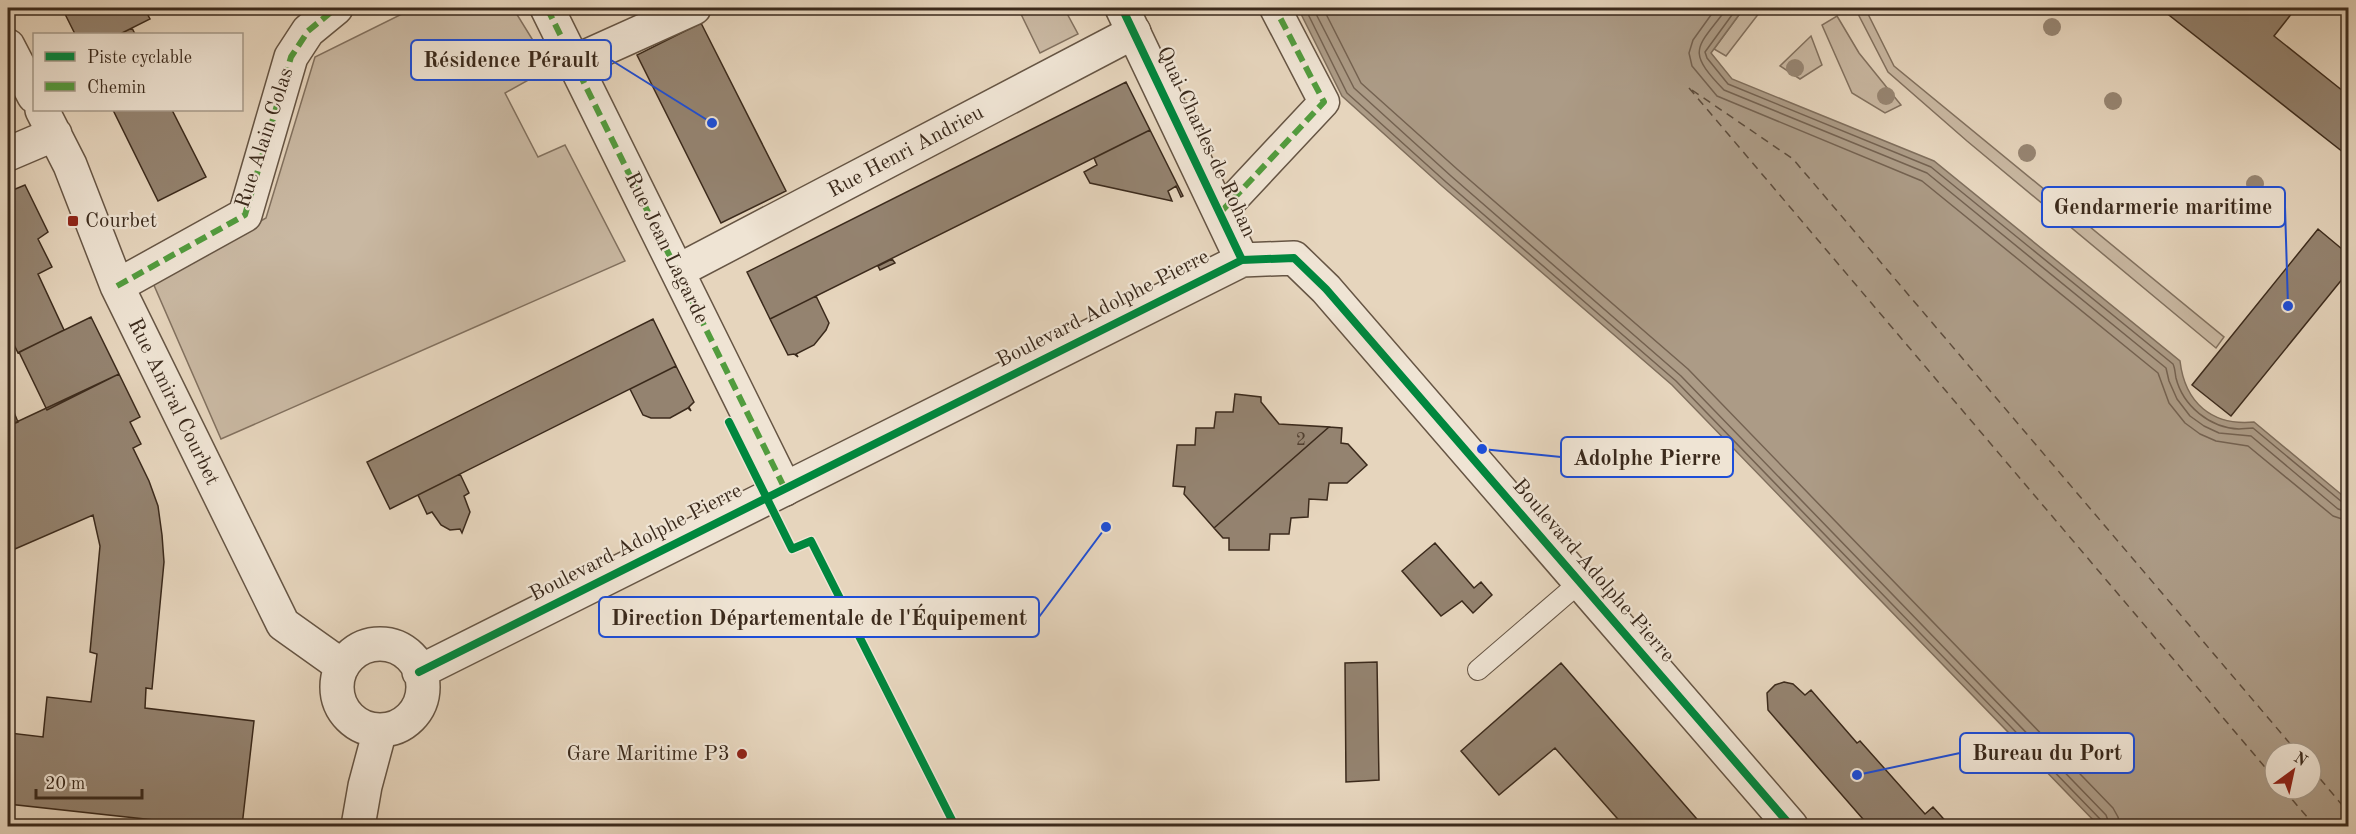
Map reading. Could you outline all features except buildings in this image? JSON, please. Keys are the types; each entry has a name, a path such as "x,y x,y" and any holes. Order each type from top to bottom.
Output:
{"street":[{"name":"Rue Alain Colas","path":"117,286 245,215 291,57 308,31 336,8"},
{"name":"Rue Jean Lagarde","path":"548,8 785,489"},
{"path":"574,62 694,8"},
{"name":"Quai Charles de Rohan","path":"1220,213 1324,102 1275,8"},
{"name":"Quai Charles de Rohan","path":"1128,20 1242,260"},
{"name":"Rue Henri Andrieu","path":"678,271 1128,20"},
{"path":"8,46 33,94"},
{"name":"Rue Amiral Courbet","path":"48,122 70,165 117,286 283,624 342,666"},
{"path":"8,154 48,122"},
{"name":"Boulevard Adolphe Pierre","path":"419,672 1242,260 1294,258 1326,289 1635,649 1791,826"},
{"path":"370,645 394,647 405,653 414,661 419,672 422,695 412,716 403,723 380,730 358,725 343,709 336,688 342,666 358,650 370,645"},
{"path":"358,826 364,786 380,730"}],"lane":[{"path":"1478,670 1579,583"}],"shaded area":[{"path":"414,8 513,8 550,68 505,93 538,157 565,145 625,261 221,439 153,283 266,218 315,57"},
{"path":"1018,8 1064,8 1078,34 1040,53"},
{"path":"1744,8 1763,8 1726,56 1714,49"},
{"path":"1855,8 1865,8 1894,66 2224,337 2216,348 1967,141 1888,72"},
{"path":"1837,16 1859,53 1901,105 1885,113 1852,93 1822,25"},
{"path":"1811,36 1822,65 1800,79 1780,66"}],"water":[{"path":"1298,8 1744,8 1711,53 1732,79 1934,161 2180,361 2188,389 2203,409 2225,420 2254,422 2348,500 2348,826 2099,826 1672,385 1442,186 1342,96"}],"ferry route":[{"path":"1689,88 2263,765"},
{"path":"1692,90 1793,159 2288,741"},
{"path":"2323,782 2348,812"},
{"path":"2293,801 2315,826"}],"marked path":[{"path":"117,286 245,215 291,57 308,31 336,8"},
{"path":"547,8 785,489"},
{"path":"1220,213 1324,102 1275,8"}],"cycle path":[{"path":"1122,8 1242,260"},
{"path":"419,672 1242,260 1294,258 1326,289 1791,826"},
{"path":"729,422 792,549 811,541 955,826"}],"place":[{"name":"Résidence Pérault","path":"712,123"},
{"name":"Courbet","path":"73,221"},
{"name":"Gendarmerie maritime","path":"2288,306"},
{"name":"Adolphe Pierre","path":"1482,449"},
{"name":"Direction Départementale de l'Équipement","path":"1106,527"},
{"name":"Gare Maritime P3","path":"742,754"},
{"name":"Bureau du Port","path":"1857,775"}]}
